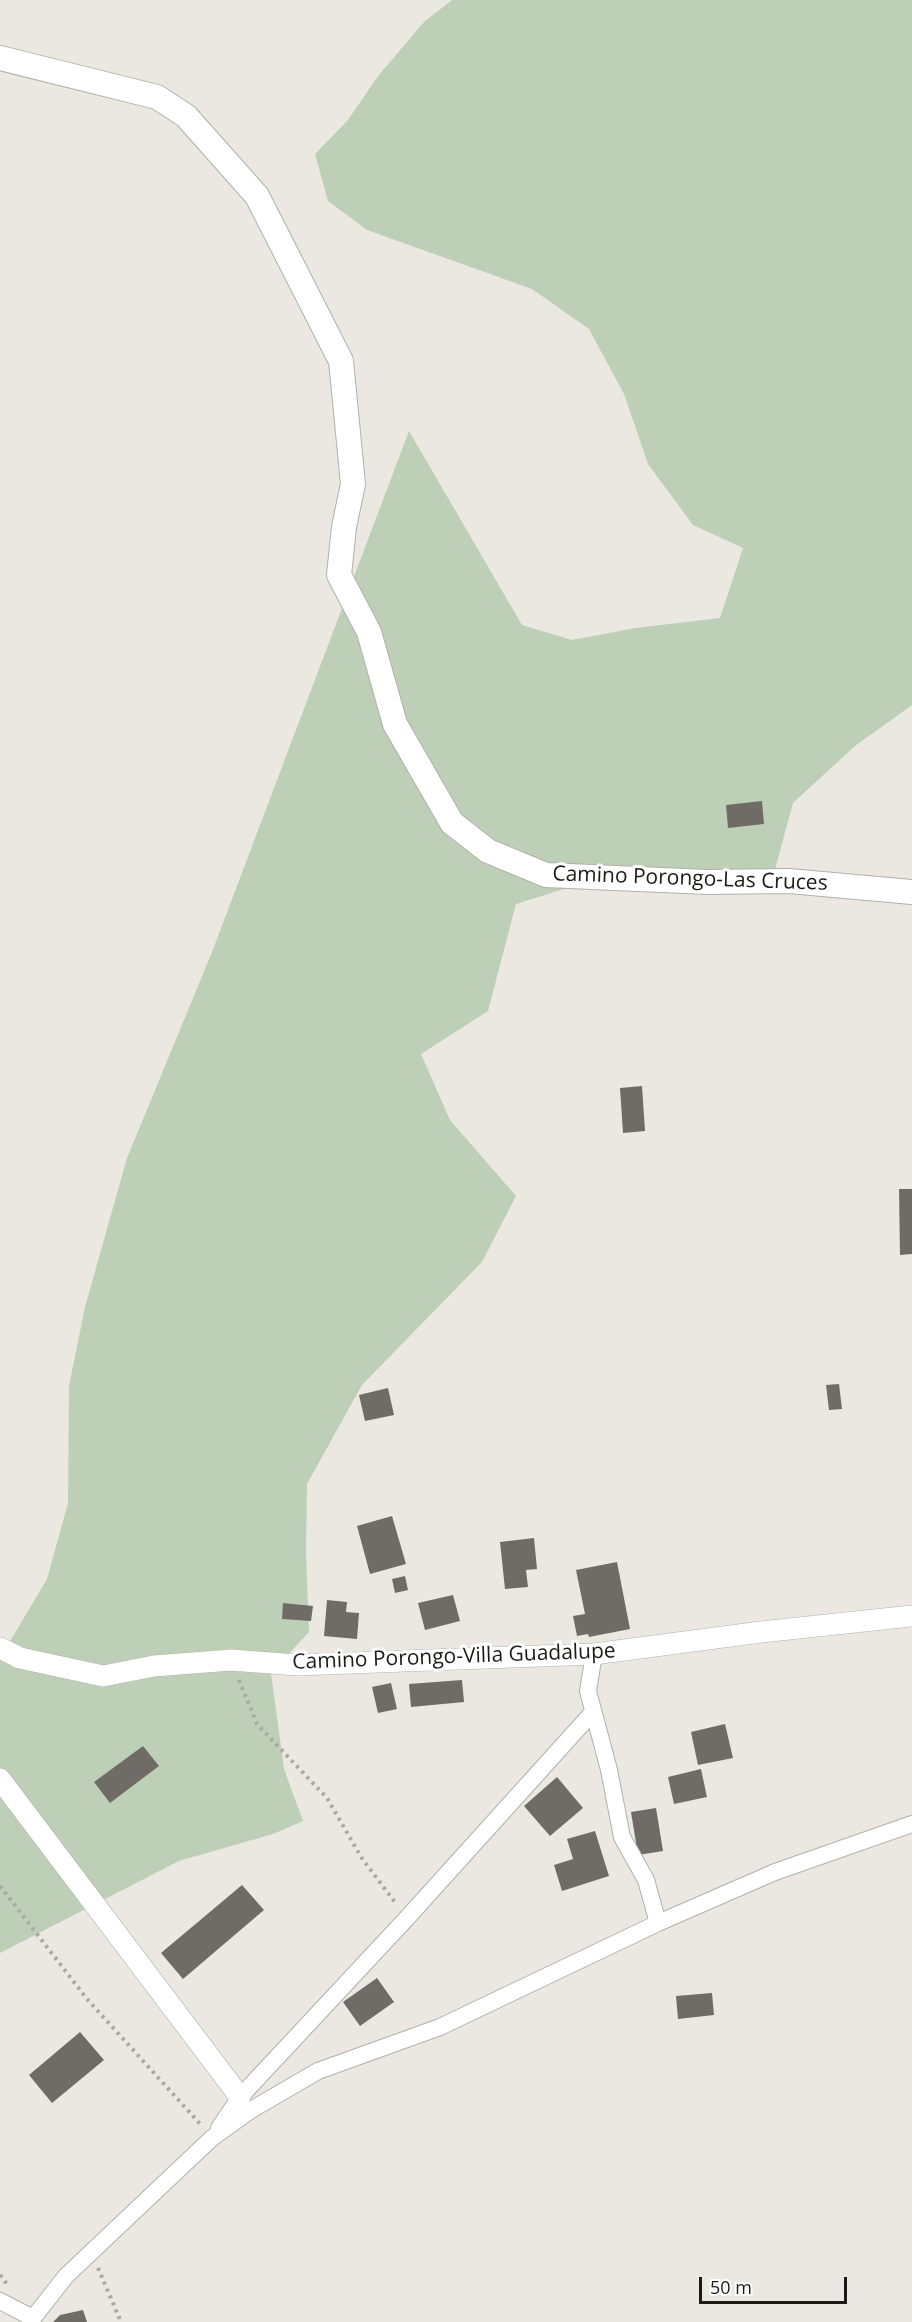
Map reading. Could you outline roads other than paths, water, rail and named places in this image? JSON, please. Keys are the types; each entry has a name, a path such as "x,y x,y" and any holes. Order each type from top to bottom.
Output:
{"main road":[{"name":"Camino Porongo-Las Cruces","path":"0,58 157,97 186,116 257,196 341,361 353,484 344,527 339,574 369,632 395,724 452,823 488,851 546,875 707,882 789,881 912,892"}],"street":[{"name":"Camino Porongo-Villa Guadalupe","path":"0,1648 20,1659 103,1676 154,1666 231,1660 297,1665 594,1654 760,1632 912,1616"},
{"path":"594,1654 588,1690 609,1770 622,1837 646,1880 658,1923"},
{"path":"212,2138 240,2097 593,1712"},
{"path":"0,1779 240,2097"},
{"path":"0,2301 31,2320 66,2276 92,2254 212,2138 251,2110 318,2071 440,2027 658,1923 775,1872 912,1824"}]}
